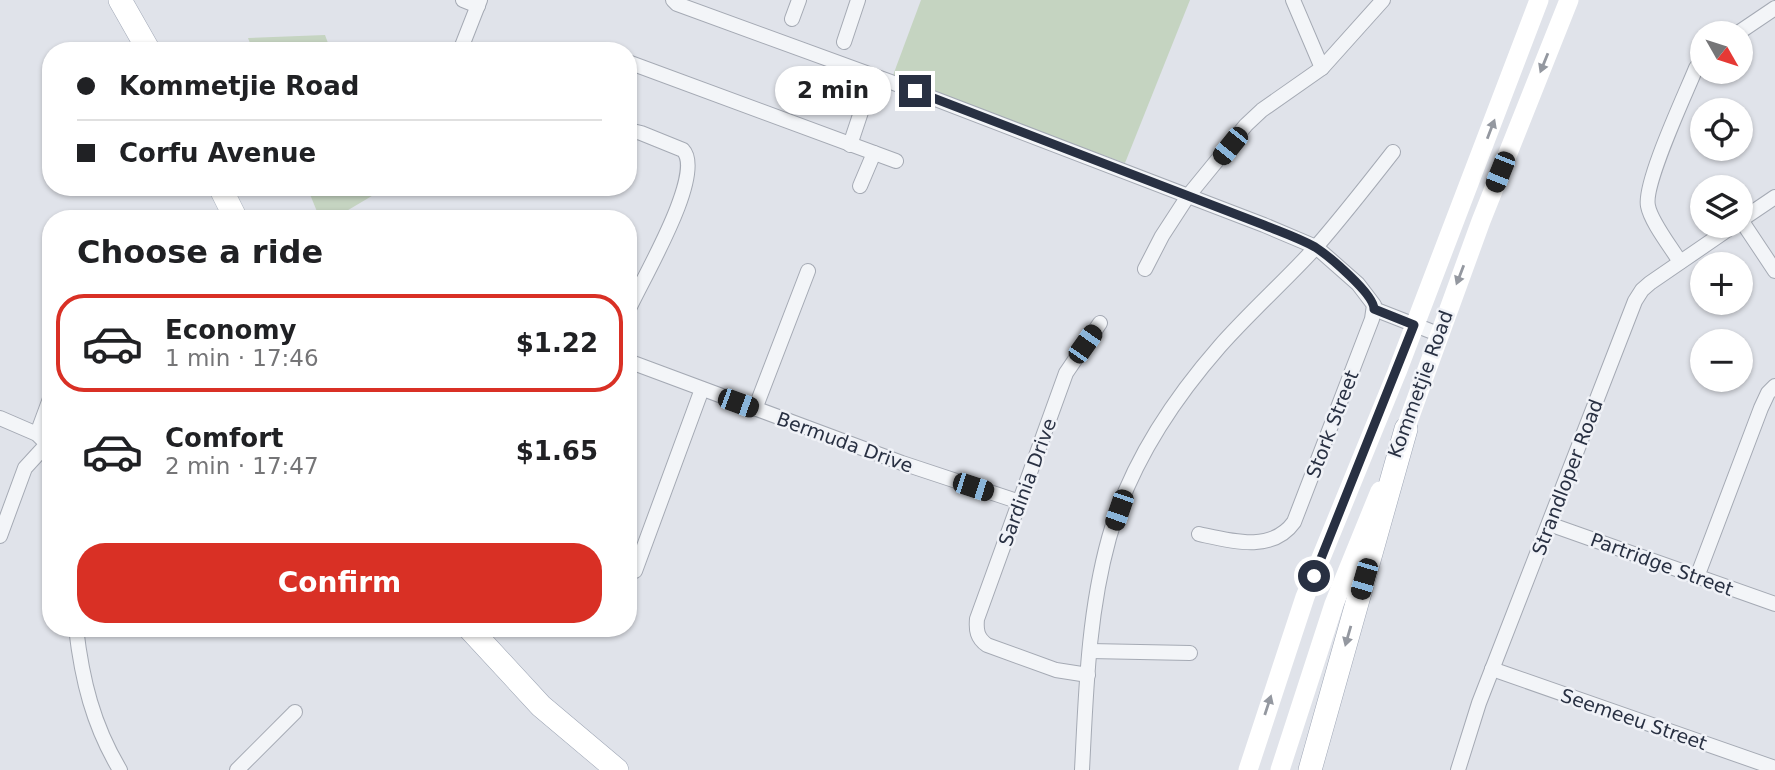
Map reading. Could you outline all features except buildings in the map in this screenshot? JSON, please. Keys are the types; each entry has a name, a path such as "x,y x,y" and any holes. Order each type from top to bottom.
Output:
{"main road":[{"path":"120,0 144,42"},
{"name":"Kommetjie Road","path":"1248,770 1305,597 1414,325 1539,0"},
{"name":"Kommetjie Road","path":"1280,770 1334,604 1406,429 1438,334 1569,0"},
{"path":"1310,770 1406,429"},
{"path":"460,637 518,703 594,770"},
{"path":"476,637 541,706 617,770"}],"street":[{"path":"463,0 479,3 464,42"},
{"path":"673,0 677,4 873,76 1264,225 1315,247 1358,284 1372,301 1374,309 1438,334"},
{"path":"792,19 799,0"},
{"path":"844,42 858,0"},
{"path":"1293,0 1322,68"},
{"path":"1145,269 1162,236 1188,196 1256,115 1322,68 1383,0"},
{"path":"1754,22 1775,8 1770,0"},
{"path":"637,65 896,161"},
{"path":"850,145 873,76"},
{"path":"1680,262 1650,213 1647,202 1650,184 1690,83"},
{"path":"637,133 684,150 688,156 688,167 679,205 637,294"},
{"path":"1082,770 1093,610 1110,536 1147,447 1195,375 1315,247 1393,152"},
{"path":"860,186 874,153"},
{"path":"1753,212 1775,197"},
{"name":"Strandloper Road","path":"1458,770 1492,668 1635,301 1645,287 1715,238"},
{"path":"1753,238 1775,271"},
{"path":"755,409 808,271"},
{"name":"Stork Street","path":"1199,534 1258,542 1276,538 1289,529 1301,506 1374,309"},
{"name":"Sardinia Drive","path":"1088,675 1056,670 987,645 979,638 977,618 1066,373 1100,323"},
{"name":"Bermuda Drive","path":"637,365 902,463 1020,502"},
{"path":"1697,578 1761,408 1768,393 1775,386"},
{"path":"637,567 702,389"},
{"path":"0,418 42,440"},
{"path":"0,536 25,468 42,446"},
{"name":"Partridge Street","path":"1549,524 1775,604"},
{"path":"77,637 90,709 120,770"},
{"path":"1090,651 1190,653"},
{"name":"Seemeeu Street","path":"1492,668 1775,768"},
{"path":"237,770 295,712"}],"green space":[{"path":"921,0 1190,0 1125,163 892,78"},
{"path":"325,35 328,42 250,42 248,38"},
{"path":"311,196 372,196 348,210 316,210"}],"route":[{"path":"915,91 1315,247 1358,284 1372,301 1374,309 1414,325 1314,576"}]}
